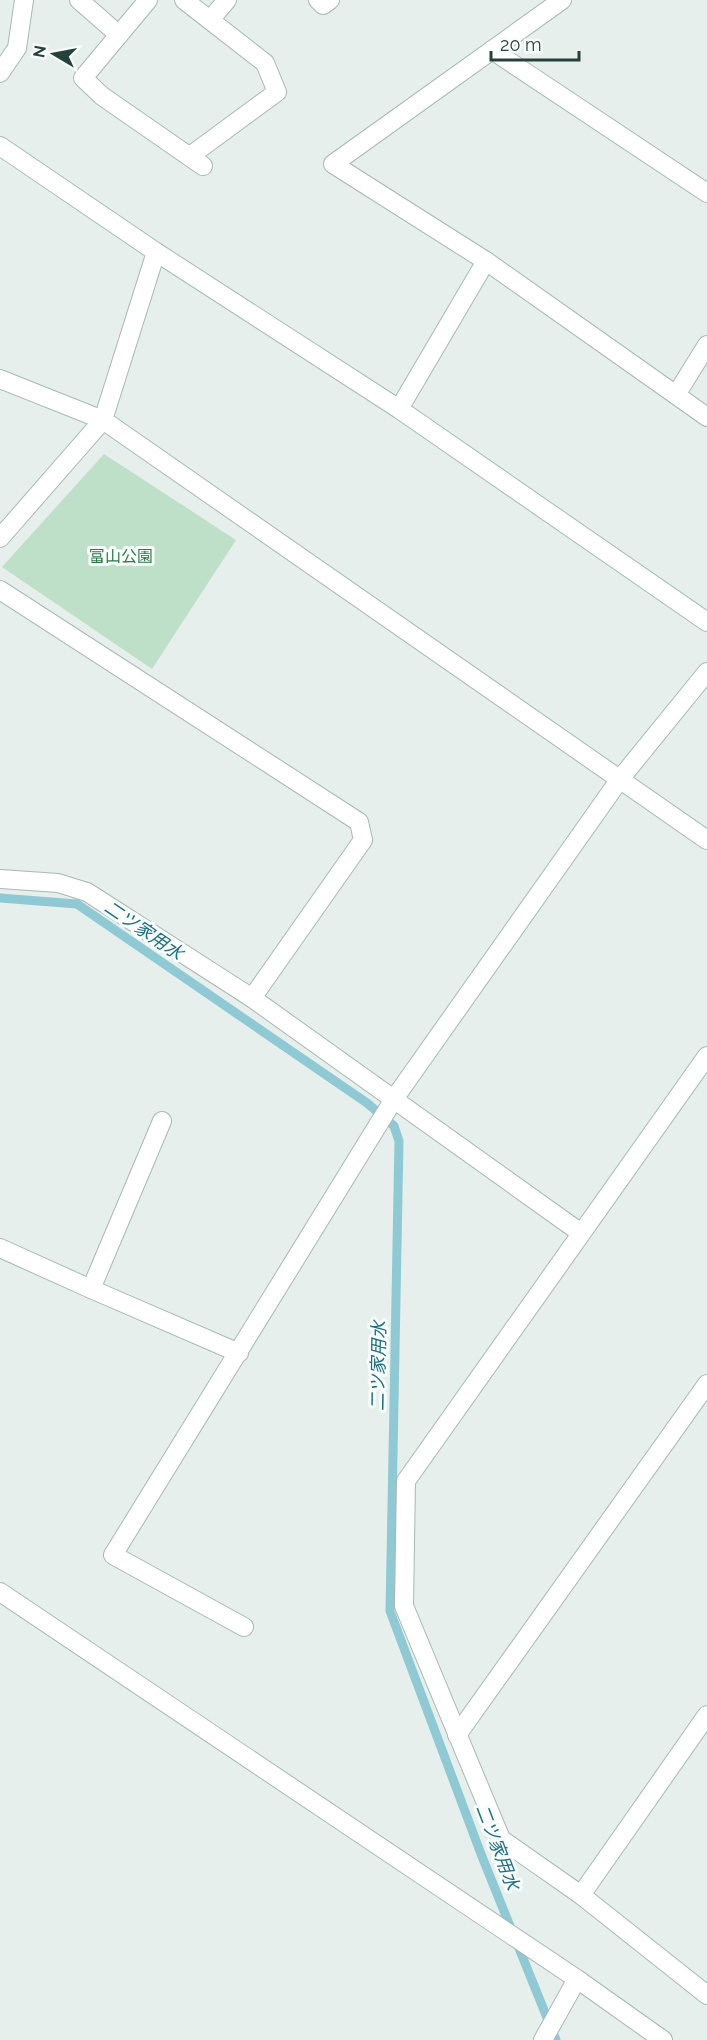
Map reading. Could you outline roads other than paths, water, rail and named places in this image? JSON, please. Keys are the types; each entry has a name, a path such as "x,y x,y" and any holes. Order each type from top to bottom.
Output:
{"street":[{"path":"0,73 17,48 24,0"},
{"path":"79,0 119,35"},
{"path":"148,0 83,78 102,96 197,161 277,92 265,63 184,0"},
{"path":"210,20 227,0"},
{"path":"318,0 323,5 330,0"},
{"path":"562,0 333,164 486,261 707,417"},
{"path":"492,50 707,193"},
{"path":"0,146 156,252 399,410 707,622"},
{"path":"0,538 103,420 156,252"},
{"path":"399,410 486,261"},
{"path":"676,395 707,345"},
{"path":"0,379 103,420 707,840"},
{"path":"0,590 359,822 363,840 252,998"},
{"path":"244,1627 113,1555 394,1099 620,779 707,672"},
{"path":"0,879 58,883 87,892 252,998 581,1233"},
{"path":"707,1056 406,1481 404,1606 501,1839 581,1895 707,1995"},
{"path":"90,1289 162,1121"},
{"path":"0,1248 239,1353"},
{"path":"457,1735 707,1384"},
{"path":"0,1592 577,1979 663,2040"},
{"path":"581,1895 707,1715"},
{"path":"543,2040 577,1979"}],"waterway":[{"name":"二ツ家用水","path":"0,898 77,904 367,1103 394,1126 399,1141 390,1611 481,1854 556,2040"}],"park label":[{"name":"富山公園","path":"121,556"}]}
